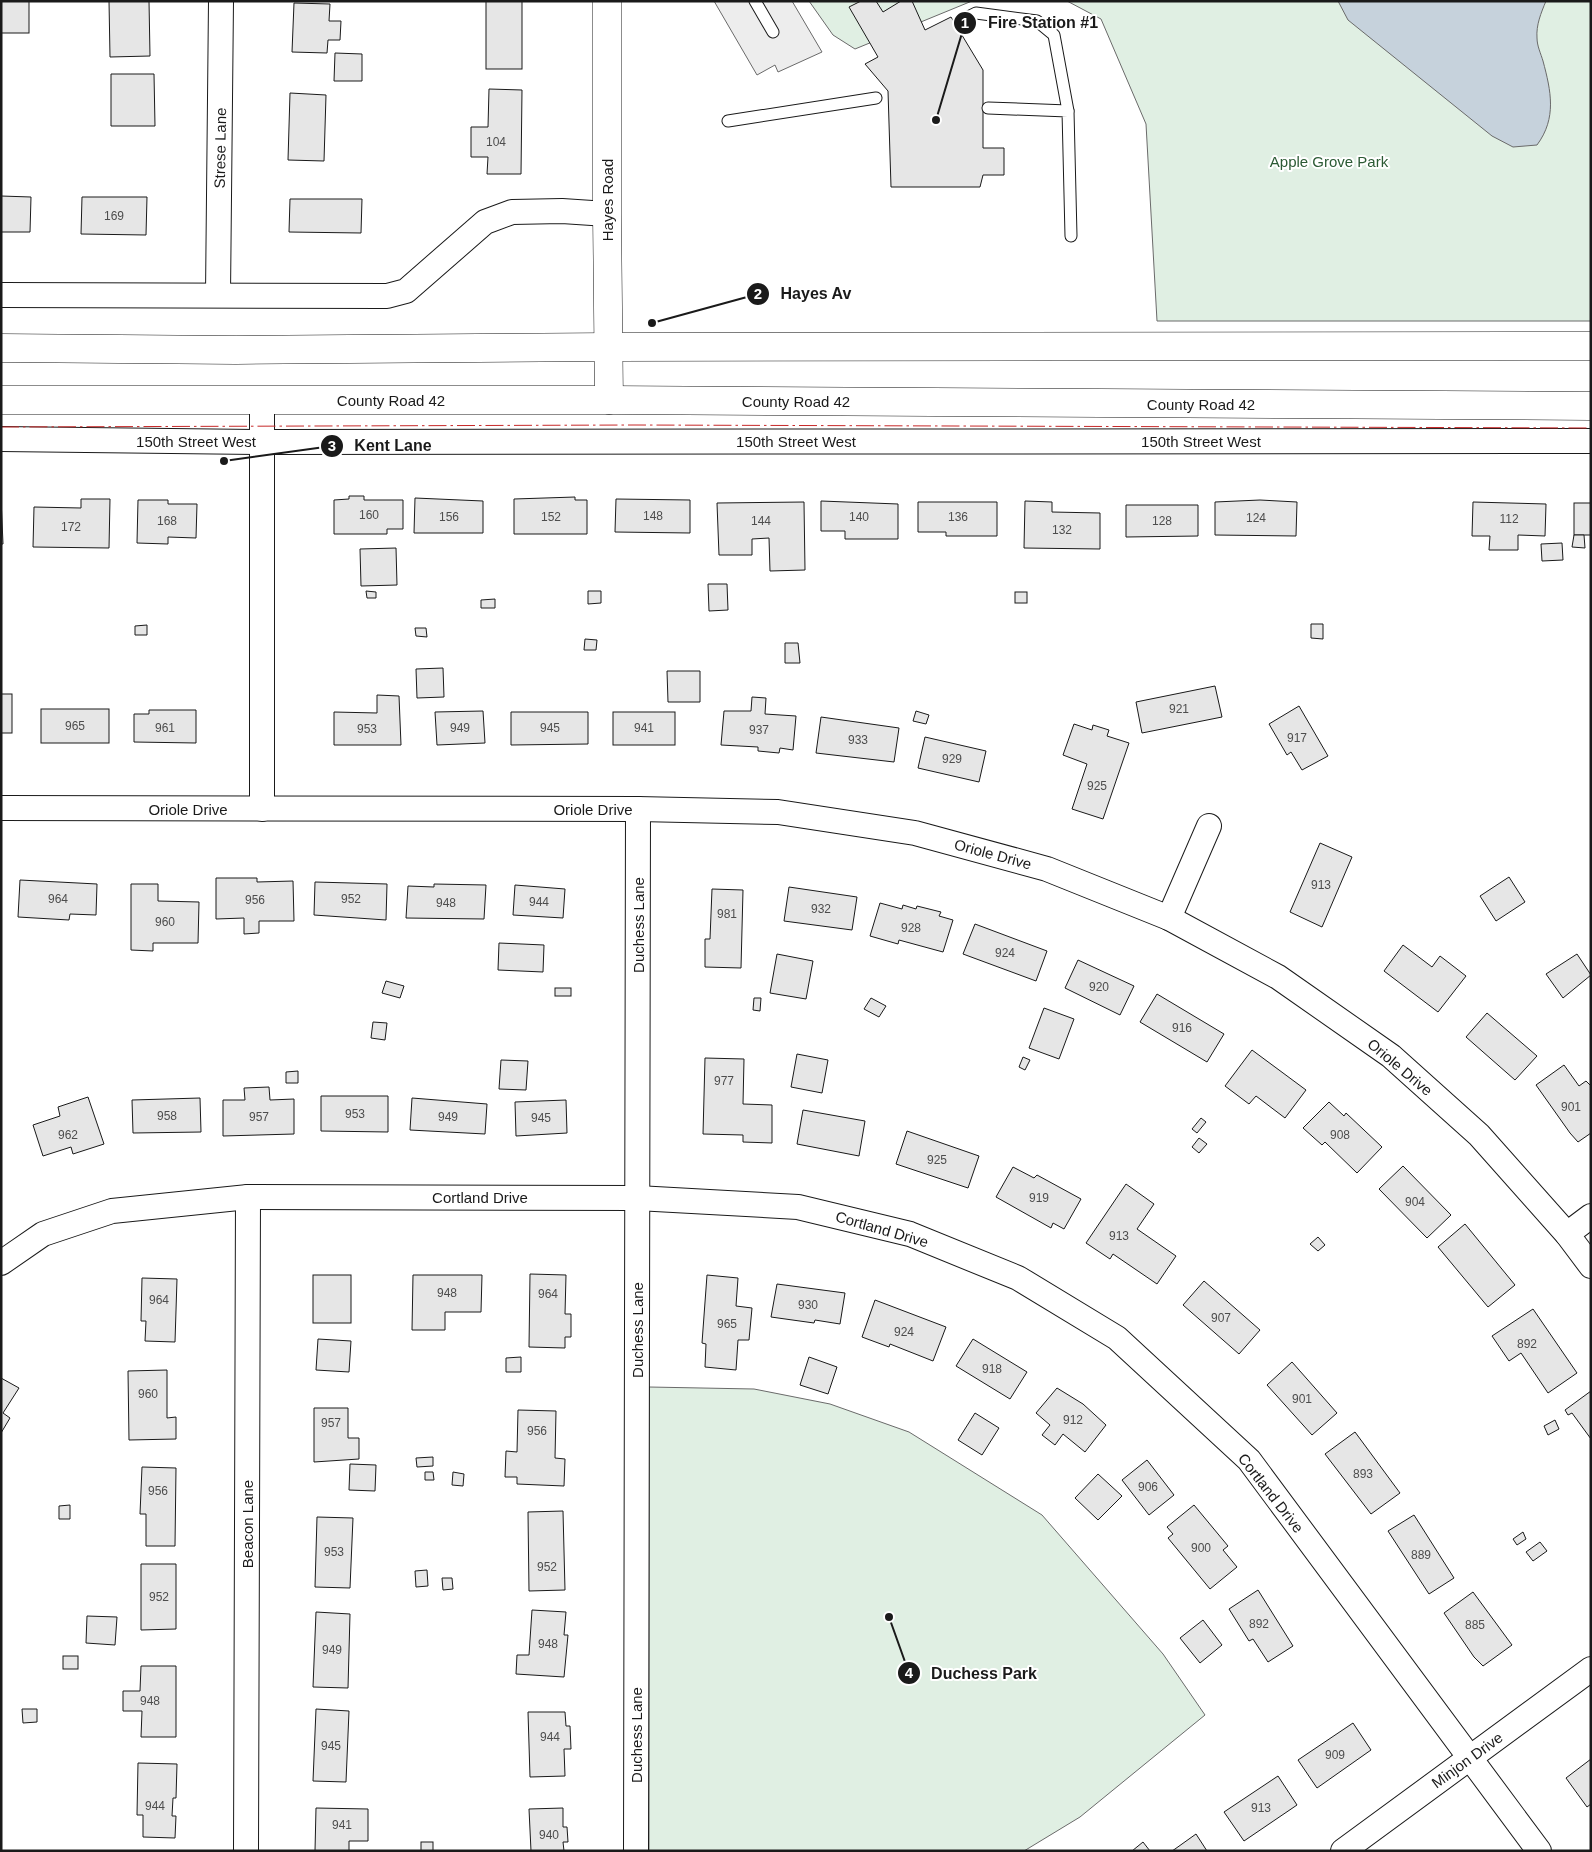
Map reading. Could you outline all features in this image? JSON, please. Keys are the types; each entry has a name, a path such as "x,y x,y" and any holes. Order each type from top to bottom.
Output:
{"main road":[{"name":"Hayes Road","path":"607,1 607,214 610,400"},
{"path":"1,348 246,350 610,347 1591,346"},
{"name":"County Road 42","path":"1,400 610,400 1591,406"}],"street":[{"name":"Strese Lane","path":"218,294 221,1"},
{"path":"1,295 218,294 387,296 406,291 485,222 512,212 562,211 607,214"},
{"path":"262,400 262,809"},
{"name":"150th Street West","path":"1,440 262,442 1591,441"},
{"name":"Oriole Drive","path":"1,808 638,809 778,812 915,833 1047,869 1169,918 1278,977 1390,1056 1479,1135 1567,1234 1591,1266"},
{"name":"Duchess Lane","path":"636,1851 638,809"},
{"path":"1169,918 1209,826"},
{"name":"Cortland Drive","path":"1,1263 43,1234 112,1211 248,1197 637,1198 798,1207 910,1234 1018,1278 1117,1338 1248,1460 1539,1851"},
{"name":"Beacon Lane","path":"246,1851 248,1197"},
{"path":"1567,1234 1591,1216"},
{"name":"Minjon Drive","path":"1343,1851 1591,1669"}],"lane":[{"path":"755,1 773,32"},
{"path":"960,22 976,13 1028,20 1037,22 1054,35 1068,111 1071,236"},
{"path":"728,121 876,98"},
{"path":"988,108 1068,111"}],"green space":[{"path":"809,1 972,1 855,49 833,35"},
{"name":"Apple Grove Park","path":"1067,1 1591,1 1591,321 1157,321 1146,124 1101,19"},
{"path":"649,1387 754,1389 830,1404 909,1432 1042,1515 1163,1654 1205,1715 1080,1817 1024,1851 649,1851"}],"shaded area":[{"path":"714,1 792,1 822,52 778,72 775,65 757,75"},
{"path":"1338,1 1546,1 1538,24 1537,38 1550,94 1550,114 1548,125 1537,145 1513,147 1492,136 1348,20"}],"building":[{"path":"1,1 29,1 29,33 1,33"},
{"path":"109,1 149,1 150,56 110,57"},
{"path":"486,1 522,1 522,69 486,69"},
{"path":"861,1 876,1 883,12 901,1 912,1 925,30 951,17 983,70 983,148 1004,148 1004,175 983,175 980,187 891,187 888,91 865,64 878,57 849,7"},
{"path":"294,3 330,4 329,21 341,21 340,40 328,40 327,53 292,52"},
{"path":"335,53 362,54 362,81 334,81"},
{"path":"111,74 154,74 155,126 111,126"},
{"path":"489,89 522,90 521,174 487,174 488,157 471,157 471,127 488,127"},
{"path":"290,93 326,95 324,161 288,160"},
{"path":"1,196 31,197 30,232 1,232"},
{"path":"82,197 147,197 146,235 81,234"},
{"path":"290,199 362,199 361,233 289,232"},
{"path":"349,496 364,496 364,500 403,500 403,529 387,529 387,534 334,534 334,500 349,499"},
{"path":"575,497 575,500 587,500 587,534 514,534 514,499"},
{"path":"1,498 3,544 1,544"},
{"path":"415,498 483,501 483,533 414,533"},
{"path":"81,499 110,499 109,548 33,547 34,507 81,508"},
{"path":"616,499 690,500 690,533 615,532"},
{"path":"138,500 168,500 168,504 197,504 196,538 168,537 168,544 137,543"},
{"path":"1260,500 1297,502 1296,536 1215,535 1215,502"},
{"path":"821,501 898,504 898,539 845,539 845,531 821,531"},
{"path":"1025,501 1052,502 1052,512 1100,513 1100,549 1024,548"},
{"path":"804,502 805,570 770,571 769,538 752,539 752,555 719,555 717,503"},
{"path":"918,502 997,502 997,536 946,536 946,532 918,532"},
{"path":"1473,502 1546,504 1545,536 1518,535 1518,550 1489,550 1490,536 1472,536"},
{"path":"1574,503 1591,503 1591,535 1574,535"},
{"path":"1126,505 1198,505 1198,536 1126,537"},
{"path":"1574,535 1584,535 1585,548 1572,547"},
{"path":"1562,543 1563,560 1542,561 1541,544"},
{"path":"396,548 397,585 361,586 360,549"},
{"path":"708,584 727,584 728,610 709,611"},
{"path":"366,591 376,592 376,598 367,598"},
{"path":"588,591 601,591 601,603 588,604"},
{"path":"1015,592 1027,592 1027,603 1015,603"},
{"path":"495,599 495,608 481,608 481,600"},
{"path":"1311,624 1323,624 1323,639 1311,638"},
{"path":"147,625 147,635 135,635 135,626"},
{"path":"415,628 426,628 427,637 416,636"},
{"path":"585,639 597,640 596,650 584,650"},
{"path":"785,643 798,643 800,663 785,663"},
{"path":"443,668 444,697 417,698 416,669"},
{"path":"667,671 700,671 700,702 668,702"},
{"path":"1215,686 1222,717 1142,733 1136,702"},
{"path":"1,694 12,694 12,733 1,733"},
{"path":"377,695 399,696 401,745 334,745 334,712 377,713"},
{"path":"752,697 766,698 765,714 796,716 793,750 780,748 779,753 758,751 758,747 721,745 724,711 751,711"},
{"path":"1299,706 1328,756 1302,770 1291,752 1287,755 1269,724"},
{"path":"41,709 109,709 109,743 41,743"},
{"path":"149,710 196,710 196,743 134,742 134,714 149,714"},
{"path":"483,711 485,743 437,745 435,712"},
{"path":"916,711 929,715 926,724 913,721"},
{"path":"511,712 588,712 588,744 511,745"},
{"path":"613,712 675,712 675,745 613,745"},
{"path":"821,717 899,728 894,762 816,753"},
{"path":"1074,724 1092,730 1093,725 1109,730 1107,736 1129,743 1103,819 1072,809 1087,764 1063,755"},
{"path":"925,737 986,751 979,782 918,768"},
{"path":"1320,843 1352,857 1322,927 1290,912"},
{"path":"1509,877 1525,902 1496,921 1480,896"},
{"path":"216,878 257,878 257,882 293,881 294,921 259,921 259,933 244,934 244,918 216,919"},
{"path":"20,880 97,884 96,915 70,914 69,920 18,917"},
{"path":"315,882 387,884 386,920 314,915"},
{"path":"131,884 158,884 158,901 199,902 198,943 153,943 153,951 131,950"},
{"path":"434,884 486,885 484,919 406,918 408,886 434,887"},
{"path":"515,885 565,889 563,918 513,915"},
{"path":"789,887 857,897 852,930 784,921"},
{"path":"712,889 743,890 741,968 705,967 705,939 710,939"},
{"path":"880,903 902,909 903,905 916,909 917,906 941,912 939,916 953,920 943,952 899,940 898,944 870,936"},
{"path":"975,924 1047,951 1036,981 963,954"},
{"path":"499,943 544,945 543,972 498,970"},
{"path":"1403,945 1432,967 1440,956 1466,976 1438,1012 1384,971"},
{"path":"777,954 813,961 806,999 770,993"},
{"path":"1577,954 1591,975 1563,998 1546,974"},
{"path":"1078,960 1134,986 1120,1015 1065,988"},
{"path":"386,981 404,986 400,998 382,993"},
{"path":"555,988 571,988 571,996 555,996"},
{"path":"1157,994 1224,1034 1207,1062 1140,1022"},
{"path":"754,998 761,998 760,1011 753,1010"},
{"path":"871,998 886,1006 879,1017 864,1009"},
{"path":"1044,1008 1074,1019 1059,1059 1029,1048"},
{"path":"1487,1013 1537,1056 1515,1080 1466,1037"},
{"path":"373,1022 387,1023 385,1040 371,1038"},
{"path":"1252,1050 1306,1090 1285,1118 1256,1096 1249,1104 1225,1086"},
{"path":"797,1054 828,1060 822,1093 791,1087"},
{"path":"1023,1057 1030,1060 1025,1070 1019,1067"},
{"path":"705,1058 744,1059 743,1104 772,1105 772,1143 743,1142 743,1135 703,1134"},
{"path":"501,1060 528,1061 526,1090 499,1089"},
{"path":"1564,1065 1579,1086 1586,1081 1591,1086 1591,1133 1578,1142 1536,1085"},
{"path":"298,1071 298,1083 286,1083 286,1072"},
{"path":"269,1087 270,1100 294,1099 294,1134 223,1136 223,1100 245,1100 244,1088"},
{"path":"321,1096 388,1096 388,1132 321,1131"},
{"path":"88,1097 104,1144 73,1154 71,1147 43,1156 33,1125 60,1116 58,1107"},
{"path":"200,1098 201,1132 133,1133 132,1100"},
{"path":"412,1098 487,1104 485,1134 410,1130"},
{"path":"566,1100 567,1133 516,1136 515,1102"},
{"path":"1329,1102 1344,1116 1346,1113 1382,1147 1357,1173 1325,1142 1322,1145 1303,1128"},
{"path":"803,1110 865,1121 859,1156 797,1144"},
{"path":"1201,1118 1206,1122 1197,1133 1192,1129"},
{"path":"907,1131 979,1156 968,1188 896,1164"},
{"path":"1199,1138 1207,1144 1199,1153 1192,1147"},
{"path":"1403,1166 1451,1215 1427,1238 1379,1189"},
{"path":"1013,1167 1034,1178 1037,1175 1081,1199 1064,1229 1053,1223 1051,1228 996,1197"},
{"path":"1126,1184 1154,1204 1137,1229 1176,1256 1157,1284 1113,1254 1110,1259 1086,1243"},
{"path":"1465,1224 1515,1285 1488,1307 1438,1247"},
{"path":"1318,1237 1325,1245 1318,1251 1310,1244"},
{"path":"530,1274 566,1275 565,1314 571,1314 571,1337 565,1337 565,1348 529,1347"},
{"path":"313,1275 351,1275 351,1323 313,1323"},
{"path":"413,1275 482,1275 481,1312 445,1312 445,1330 412,1330"},
{"path":"707,1275 738,1278 736,1306 752,1308 749,1340 738,1340 736,1370 705,1367 706,1344 702,1343"},
{"path":"142,1278 177,1279 175,1342 145,1341 146,1321 141,1321"},
{"path":"1204,1281 1260,1330 1239,1354 1183,1305"},
{"path":"777,1284 845,1293 840,1324 815,1320 814,1323 771,1317"},
{"path":"875,1300 946,1327 933,1361 890,1344 889,1347 862,1337"},
{"path":"1533,1309 1577,1373 1548,1393 1521,1353 1509,1361 1492,1336"},
{"path":"318,1339 351,1341 349,1372 316,1370"},
{"path":"973,1339 1027,1372 1010,1399 956,1366"},
{"path":"521,1357 521,1372 506,1372 506,1358"},
{"path":"809,1357 837,1367 828,1394 800,1385"},
{"path":"1292,1362 1337,1413 1312,1435 1267,1385"},
{"path":"167,1370 167,1418 176,1417 176,1439 129,1440 128,1371"},
{"path":"1,1378 19,1388 3,1413 10,1418 1,1433"},
{"path":"1057,1388 1083,1404 1106,1425 1085,1452 1063,1434 1055,1445 1042,1435 1050,1425 1036,1413"},
{"path":"1591,1391 1591,1439 1572,1413 1568,1415 1565,1410"},
{"path":"314,1408 348,1408 348,1438 359,1438 359,1459 314,1462"},
{"path":"518,1410 556,1411 555,1458 565,1459 564,1486 517,1484 517,1477 505,1477 506,1451 517,1452"},
{"path":"975,1413 999,1428 982,1455 958,1440"},
{"path":"1555,1420 1559,1429 1548,1435 1544,1426"},
{"path":"1355,1432 1400,1493 1371,1514 1325,1454"},
{"path":"433,1457 433,1466 417,1467 416,1458"},
{"path":"1147,1460 1174,1495 1149,1515 1122,1480"},
{"path":"350,1464 376,1465 375,1491 349,1490"},
{"path":"142,1467 176,1468 175,1546 146,1546 146,1514 140,1514"},
{"path":"425,1472 433,1472 434,1480 425,1480"},
{"path":"453,1472 464,1474 463,1486 452,1485"},
{"path":"1098,1474 1122,1496 1098,1520 1075,1498"},
{"path":"70,1505 70,1519 59,1519 59,1506"},
{"path":"1194,1505 1228,1546 1223,1550 1237,1567 1210,1589 1168,1538 1173,1534 1167,1527"},
{"path":"563,1511 565,1590 529,1591 528,1512"},
{"path":"1414,1515 1454,1578 1429,1594 1388,1531"},
{"path":"317,1517 353,1518 350,1588 315,1587"},
{"path":"1523,1532 1526,1539 1517,1545 1513,1539"},
{"path":"1540,1542 1547,1551 1533,1561 1526,1552"},
{"path":"141,1564 176,1564 176,1629 141,1630"},
{"path":"427,1570 428,1586 416,1587 415,1571"},
{"path":"442,1578 452,1578 453,1589 443,1590"},
{"path":"1258,1590 1293,1646 1268,1662 1253,1639 1249,1641 1229,1609"},
{"path":"1473,1592 1512,1645 1483,1666 1474,1657 1444,1613"},
{"path":"532,1610 566,1612 564,1635 568,1635 564,1677 516,1674 517,1655 529,1655"},
{"path":"316,1612 350,1614 348,1688 313,1687"},
{"path":"87,1616 117,1617 115,1645 86,1643"},
{"path":"1203,1620 1222,1645 1200,1663 1180,1638"},
{"path":"63,1656 78,1656 78,1669 63,1669"},
{"path":"141,1666 176,1666 176,1737 141,1737 142,1711 123,1711 123,1691 140,1691"},
{"path":"22,1709 37,1709 37,1722 23,1723"},
{"path":"316,1709 349,1711 346,1782 313,1781"},
{"path":"528,1712 565,1712 566,1726 570,1726 571,1749 564,1749 565,1776 530,1777"},
{"path":"1353,1723 1371,1750 1317,1788 1298,1760"},
{"path":"1591,1759 1591,1804 1587,1807 1566,1778"},
{"path":"138,1763 177,1764 176,1798 173,1798 172,1816 176,1816 175,1838 143,1837 143,1815 137,1815"},
{"path":"1278,1776 1297,1805 1244,1841 1224,1812"},
{"path":"316,1808 368,1809 368,1841 349,1841 349,1851 315,1851"},
{"path":"563,1808 563,1827 567,1827 568,1842 563,1842 564,1851 531,1851 529,1809"},
{"path":"1196,1834 1207,1851 1172,1851 1175,1849"},
{"path":"421,1842 433,1842 433,1851 421,1851"},
{"path":"1143,1842 1150,1851 1132,1851"}],"power":[{"path":"1,427 635,425 1591,428"}],"place":[{"name":"Fire Station #1","path":"936,120"},
{"name":"Hayes Av","path":"652,323"},
{"name":"Kent Lane","path":"224,461"},
{"name":"Duchess Park","path":"889,1617"}]}
